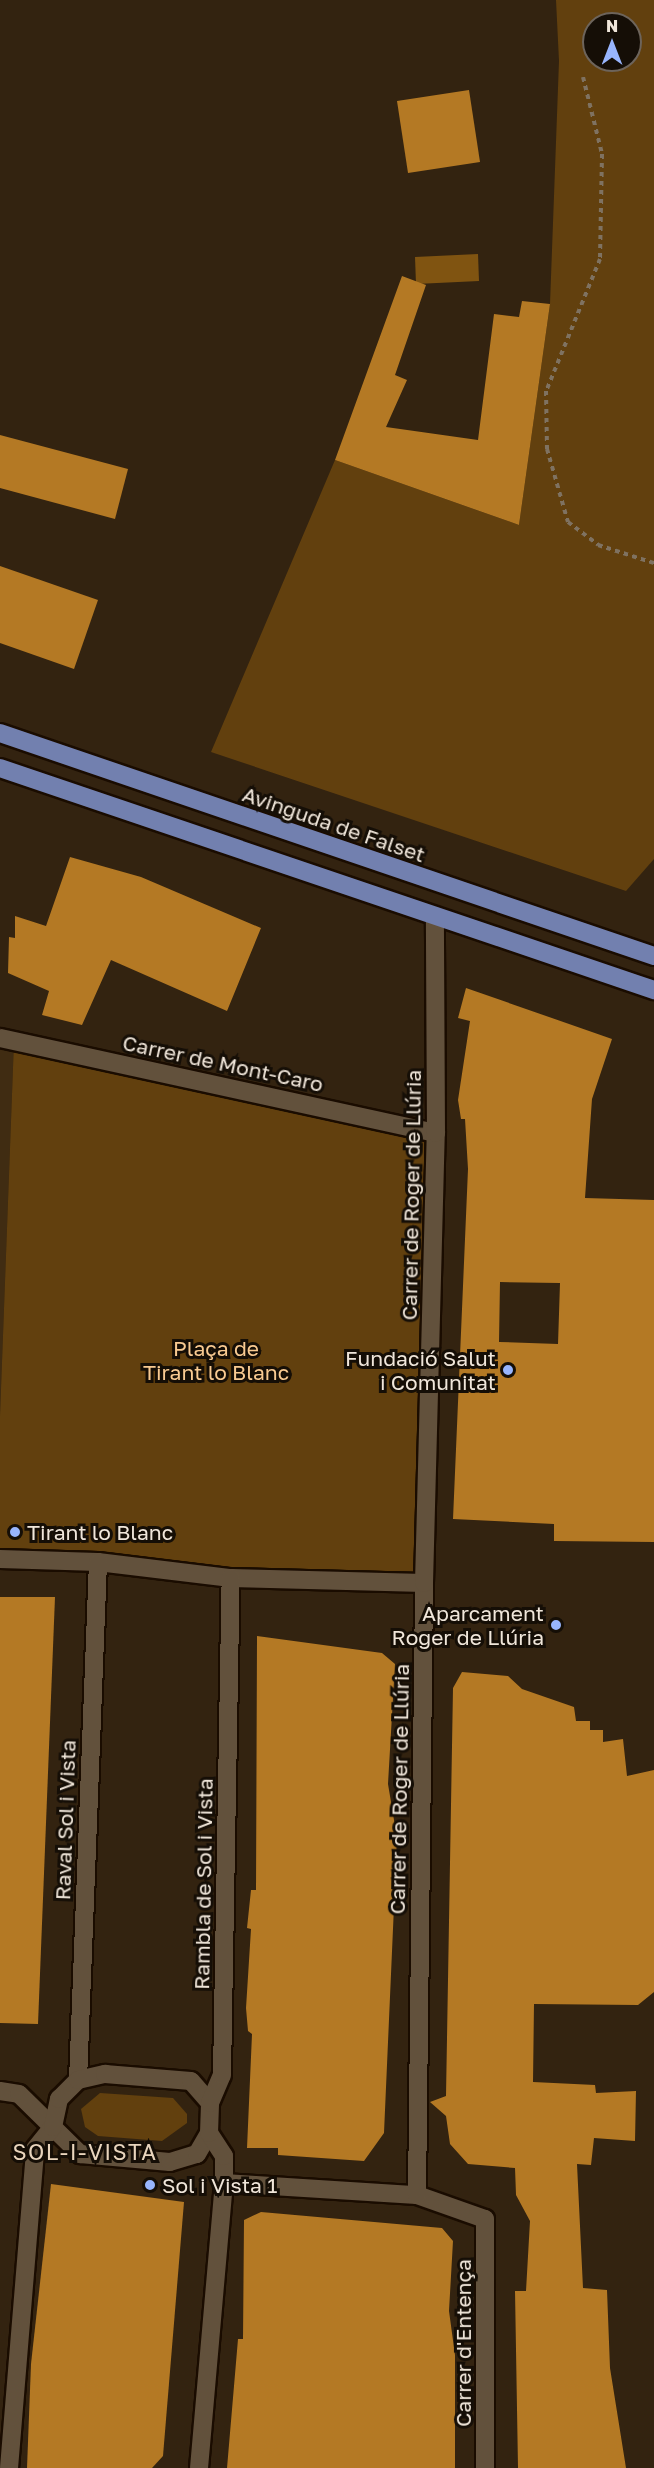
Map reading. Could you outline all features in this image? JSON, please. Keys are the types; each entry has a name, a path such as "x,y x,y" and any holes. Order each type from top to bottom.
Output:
{"main road":[{"name":"Avinguda de Falset","path":"0,733 654,956"},
{"path":"0,768 654,990"}],"street":[{"name":"Carrer de Roger de Llúria","path":"417,2195 424,1582 436,1133 435,916"},
{"name":"Carrer de Mont-Caro","path":"0,1038 436,1133"},
{"path":"0,1559 98,1562 231,1578 424,1582"},
{"name":"Raval Sol i Vista","path":"78,2080 98,1562"},
{"name":"Rambla de Sol i Vista","path":"209,2133 210,2103 222,2075 231,1578"},
{"path":"9,2468 35,2149 53,2127 59,2099 78,2080 105,2074 191,2081 210,2103"},
{"path":"0,2091 19,2094 80,2154 170,2162 196,2154 209,2133 224,2156 224,2183 199,2468"},
{"path":"224,2183 417,2195"},
{"name":"Carrer d'Entença","path":"417,2195 486,2219 485,2468"}],"path":[{"path":"584,77 602,154 600,259 546,391 547,449 568,522 597,545 654,563"}],"shaded area":[{"path":"478,254 479,281 416,284 415,257"},
{"path":"0,1038 14,1041 0,1416"}],"green space":[{"path":"556,0 654,0 654,859 626,891 211,752 335,460 519,525 550,304 559,61"},
{"name":"Plaça de Tirant lo Blanc","path":"14,1041 436,1133 424,1583 0,1559 0,1416"},
{"path":"100,2093 173,2098 187,2114 187,2123 162,2141 98,2136 85,2127 81,2109"}],"building":[{"path":"469,90 480,162 408,173 397,101"},
{"path":"402,276 426,285 395,375 407,380 386,427 478,440 494,314 519,317 522,301 550,304 519,525 335,460"},
{"path":"0,435 128,469 115,519 0,488"},
{"path":"0,566 98,600 74,669 0,643"},
{"path":"70,857 141,877 261,928 227,1011 111,960 82,1025 42,1015 49,991 8,973 9,937 15,938 15,916 46,926"},
{"path":"466,988 612,1039 592,1099 585,1198 654,1200 654,1542 554,1541 554,1524 453,1519 468,1169 465,1119 461,1119 458,1100 470,1021 458,1018","holes":["500,1282 560,1283 558,1344 499,1342"]},
{"path":"0,1597 55,1597 38,2024 0,2023"},
{"path":"257,1636 382,1653 395,1664 388,1784 397,1838 384,2133 364,2161 278,2155 278,2148 247,2148 252,2034 248,2031 246,2008 251,1929 247,1928 251,1890 256,1890"},
{"path":"462,1672 508,1676 522,1689 574,1707 576,1721 590,1721 590,1730 603,1730 603,1742 623,1739 627,1776 654,1770 654,1992 638,2005 534,2004 533,2082 595,2085 596,2093 636,2091 635,2141 594,2138 591,2165 577,2164 583,2288 607,2290 610,2368 626,2468 518,2468 515,2291 526,2291 530,2221 516,2195 515,2168 468,2164 450,2144 446,2116 430,2102 446,2096 453,1688"},
{"path":"51,2184 184,2202 163,2456 152,2468 27,2468 31,2364"},
{"path":"261,2212 442,2228 453,2241 449,2311 455,2355 455,2468 227,2468 238,2339 243,2339 244,2220"}],"place":[{"name":"Fundació Salut i Comunitat","path":"508,1370"},
{"name":"Tirant lo Blanc","path":"15,1532"},
{"name":"Aparcament Roger de Llúria","path":"556,1625"},
{"name":"Sol i Vista 1","path":"150,2185"}],"district":[{"name":"SOL-I-VISTA","path":"85,2152"}]}
